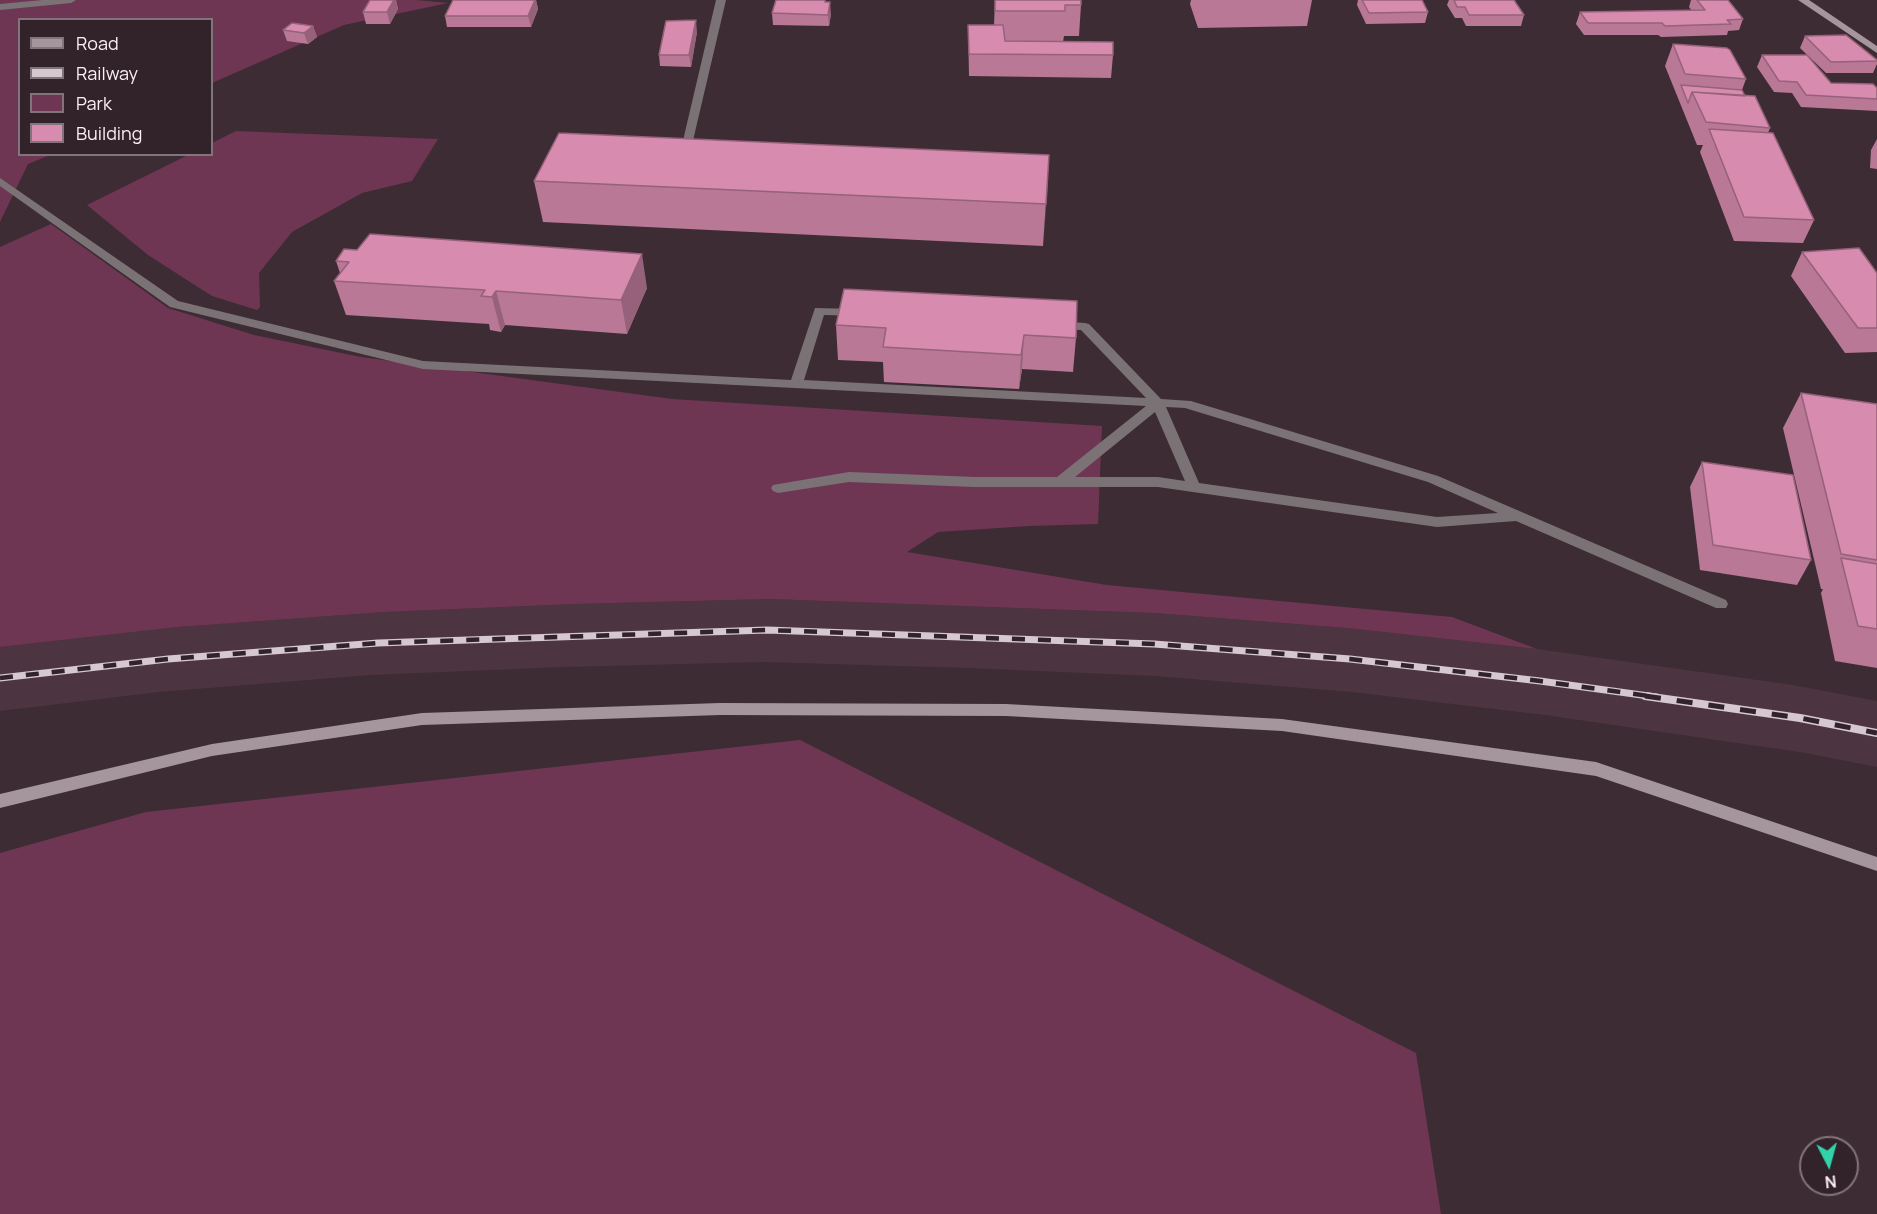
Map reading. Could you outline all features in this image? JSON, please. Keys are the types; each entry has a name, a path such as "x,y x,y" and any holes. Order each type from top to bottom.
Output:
{"street":[{"path":"0,7 71,0"},
{"path":"686,149 721,0"},
{"path":"1803,0 1877,50"},
{"path":"0,181 174,304 423,365 1186,404 1433,478 1721,604"},
{"path":"796,384 819,311 877,314"},
{"path":"1039,324 1085,327 1158,403 1194,487"},
{"path":"1060,482 1158,403"},
{"path":"778,488 849,477 975,482 1158,482 1437,522 1518,515"},
{"path":"0,801 212,750 422,719 720,709 1006,710 1282,725 1596,769 1877,864"}],"shaded area":[{"path":"770,599 1154,613 1347,628 1537,649 1793,685 1877,701 1877,767 1806,753 1545,715 1352,692 1155,676 968,668 763,662 370,675 159,692 0,711 0,647 178,627 385,612"}],"green space":[{"path":"0,0 416,0 448,3 344,25 213,83 213,18 18,18 18,156 48,156 28,164 0,222"},
{"path":"236,131 438,139 412,181 362,193 292,232 259,273 260,307 257,310 212,296 148,255 87,205 186,156 213,156 213,142"},
{"path":"51,224 168,308 254,335 361,357 672,399 1102,426 1098,524 938,532 907,552 1107,585 1452,617 1537,649 1347,628 1154,613 770,599 385,612 178,627 0,647 0,247"},
{"path":"800,740 1416,1053 1441,1214 0,1214 0,853 146,812"}],"building":[{"path":"370,0 394,0 387,12 363,12"},
{"path":"453,0 535,0 528,16 445,16"},
{"path":"776,0 825,0 825,2 830,2 828,15 772,13"},
{"path":"995,0 1081,0 1081,5 1065,5 1065,11 995,11"},
{"path":"1362,0 1422,0 1428,12 1369,13"},
{"path":"1454,0 1514,0 1524,15 1469,15 1465,7 1457,7"},
{"path":"1697,0 1728,0 1743,19 1727,20 1731,24 1665,26 1662,23 1588,23 1580,12 1705,10"},
{"path":"696,20 689,55 659,55 666,21"},
{"path":"292,23 313,26 304,33 283,30"},
{"path":"968,25 1003,25 1005,41 1113,42 1113,55 969,54"},
{"path":"1846,35 1877,61 1831,62 1805,36"},
{"path":"1673,44 1727,48 1746,79 1685,74"},
{"path":"1762,55 1807,55 1831,83 1873,84 1877,88 1877,99 1806,95 1797,82 1779,81"},
{"path":"1681,85 1742,90 1745,96 1692,92 1688,103"},
{"path":"1692,92 1755,96 1770,128 1706,122"},
{"path":"1709,129 1773,133 1814,220 1744,217"},
{"path":"559,133 1049,155 1046,204 534,181"},
{"path":"370,234 642,254 621,300 496,291 492,297 481,296 485,290 334,281 349,262 336,261 344,249 357,250"},
{"path":"1859,248 1877,273 1877,328 1858,328 1802,252"},
{"path":"844,289 1077,301 1076,338 1024,335 1021,355 883,347 886,328 836,325"},
{"path":"1801,393 1877,404 1877,560 1841,554"},
{"path":"1702,462 1793,475 1811,560 1713,545"},
{"path":"1841,558 1877,564 1877,629 1858,626"}],"railway":[{"path":"0,678 168,659 378,643 767,630 1154,644 1350,659 1656,697"},
{"path":"1645,696 1800,718 1877,733"}]}
